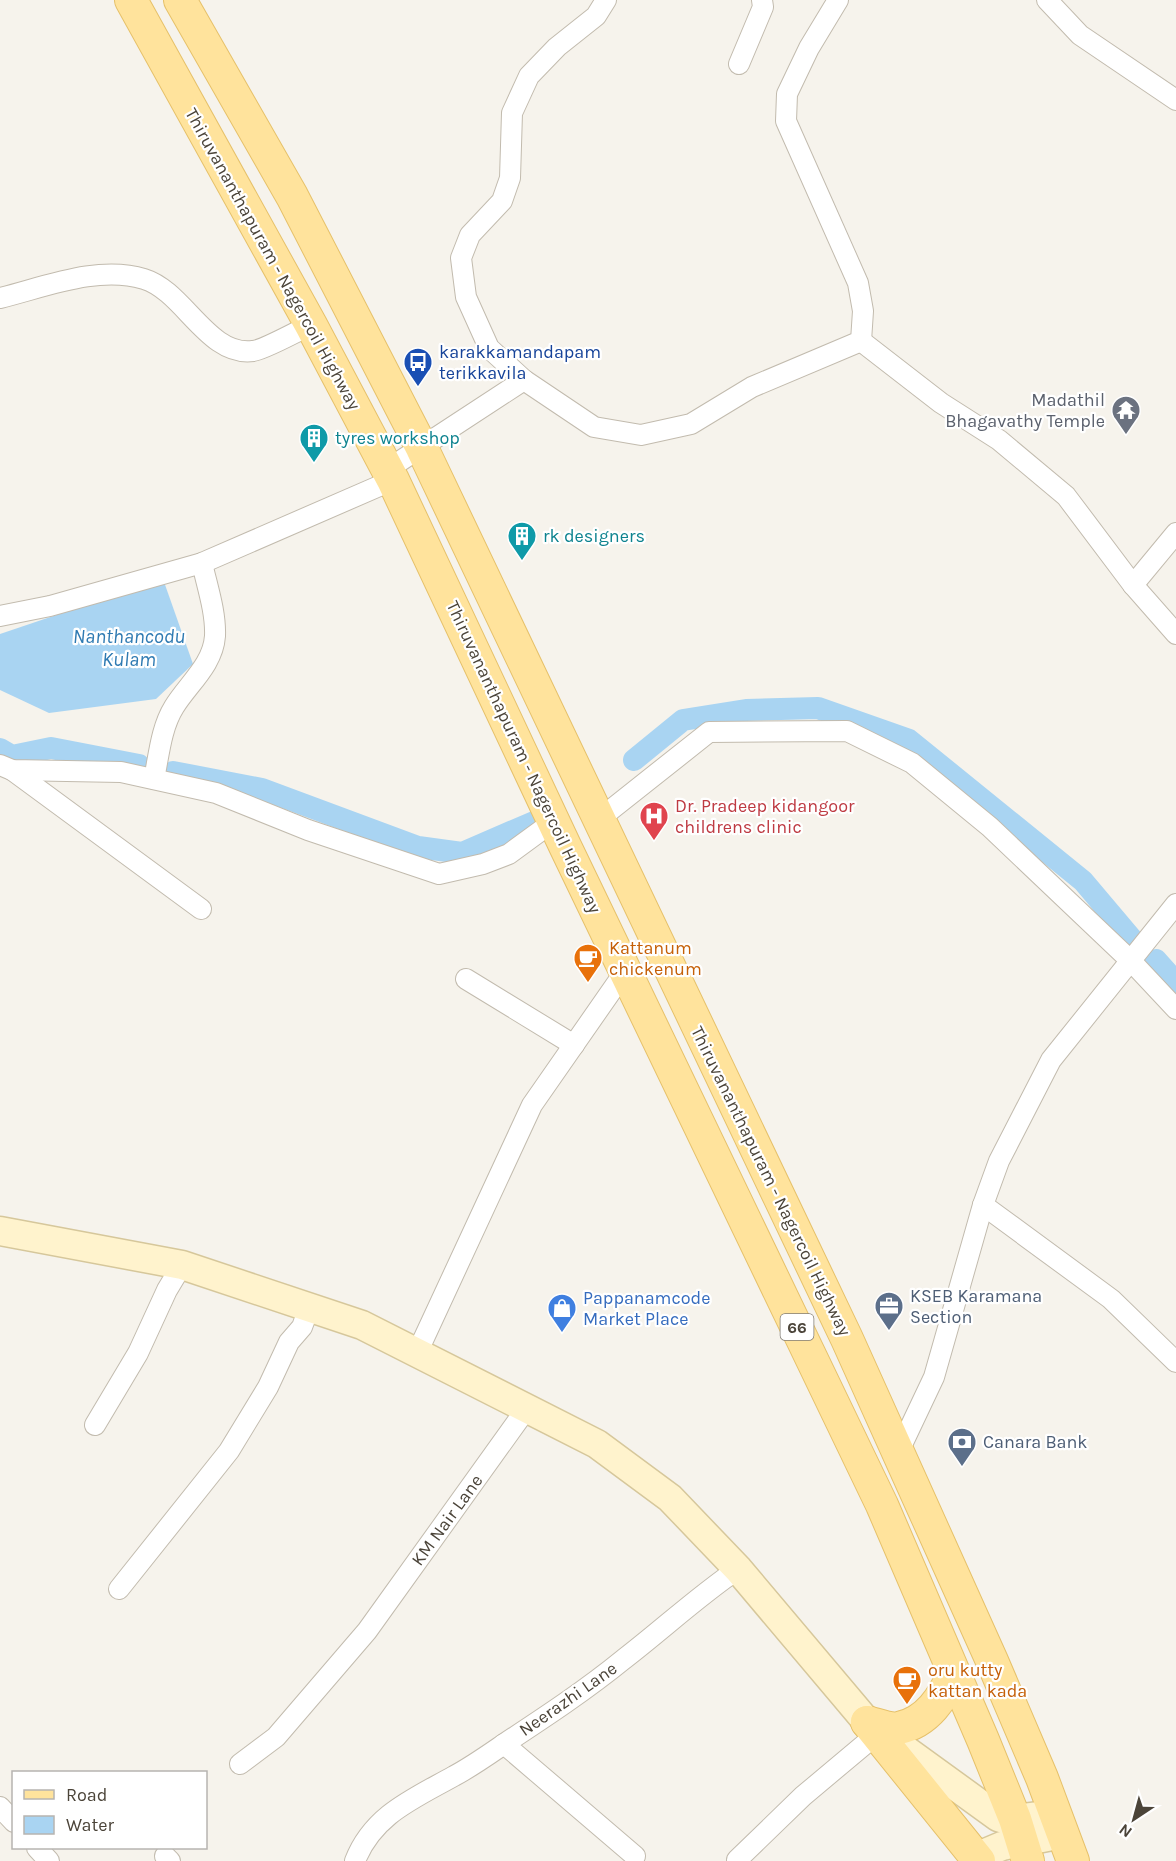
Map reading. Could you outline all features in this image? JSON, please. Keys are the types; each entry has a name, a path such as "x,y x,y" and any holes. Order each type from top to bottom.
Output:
{"main road":[{"name":"Thiruvananthapuram - Nagercoil Highway","path":"131,0 311,325 391,475 882,1505 954,1673 1021,1840"},
{"name":"Thiruvananthapuram - Nagercoil Highway","path":"180,0 292,196 422,448 848,1340 997,1672 1063,1836"},
{"path":"0,1231 182,1265 363,1325 597,1444 670,1498 738,1569 872,1728 978,1859 1021,1840 1063,1836"},
{"path":"872,1728 898,1729 922,1718 942,1700 954,1673"},
{"path":"872,1728 998,1817 1021,1840"}],"street":[{"path":"606,0 596,16 557,46 529,76 512,113 510,178 502,201 470,236 462,258 466,297 489,348 524,380 594,427 641,435 691,424 752,387 861,341"},
{"path":"739,64 763,7 762,0"},
{"path":"838,0 809,48 787,94 786,121 858,283 863,310 861,341"},
{"path":"1047,0 1080,35 1176,100"},
{"path":"0,298 73,280 126,275 147,280 172,296 210,334 231,348 253,352 311,325"},
{"path":"861,341 941,403 999,440 1066,496 1133,585 1176,634"},
{"path":"0,616 50,606 202,563 391,475 457,421 524,380"},
{"path":"1133,585 1176,533"},
{"path":"154,779 164,730 173,708 208,661 215,636 213,609 202,563"},
{"path":"598,820 709,732 847,731 912,763 990,827 1131,961 1176,1009"},
{"path":"6,768 121,772 216,793 308,830 439,874 483,864 509,854 554,821"},
{"path":"6,768 201,909"},
{"path":"898,1453 933,1377 983,1205 999,1161 1052,1060 1176,904"},
{"path":"417,1353 532,1106 626,970"},
{"path":"466,979 574,1045"},
{"path":"983,1205 1111,1299 1176,1362"},
{"path":"95,1425 138,1353 167,1290 182,1265"},
{"path":"119,1589 229,1451 268,1387 289,1342 302,1327 309,1308"},
{"name":"KM Nair Lane","path":"240,1764 276,1737 367,1631 527,1408"},
{"name":"Neerazhi Lane","path":"635,1856 504,1744 567,1702 624,1659 696,1597 738,1569"},
{"path":"737,1860 872,1728"},
{"path":"355,1861 361,1845 394,1808 456,1775 504,1744"},
{"path":"0,1807 12,1820"},
{"path":"38,1849 49,1861"}],"water":[{"name":"Nanthancodu Kulam","path":"163,579 193,664 156,699 49,713 0,690 0,634"}],"waterway":[{"path":"634,760 683,720 746,710 818,708 909,740 1083,881 1132,939"},
{"path":"0,749 12,756 51,748 139,765"},
{"path":"173,772 262,789 418,847 462,853 541,819"},
{"path":"1156,960 1176,982"}],"place":[{"name":"karakkamandapam terikkavila","path":"418,388"},
{"name":"Madathil Bhagavathy Temple","path":"1126,436"},
{"name":"tyres workshop","path":"314,464"},
{"name":"rk designers","path":"522,562"},
{"name":"Dr. Pradeep kidangoor childrens clinic","path":"654,842"},
{"name":"Kattanum chickenum","path":"588,984"},
{"name":"KSEB Karamana Section","path":"889,1332"},
{"name":"Pappanamcode Market Place","path":"562,1334"},
{"name":"Canara Bank","path":"962,1468"},
{"name":"oru kutty kattan kada","path":"907,1706"}]}
